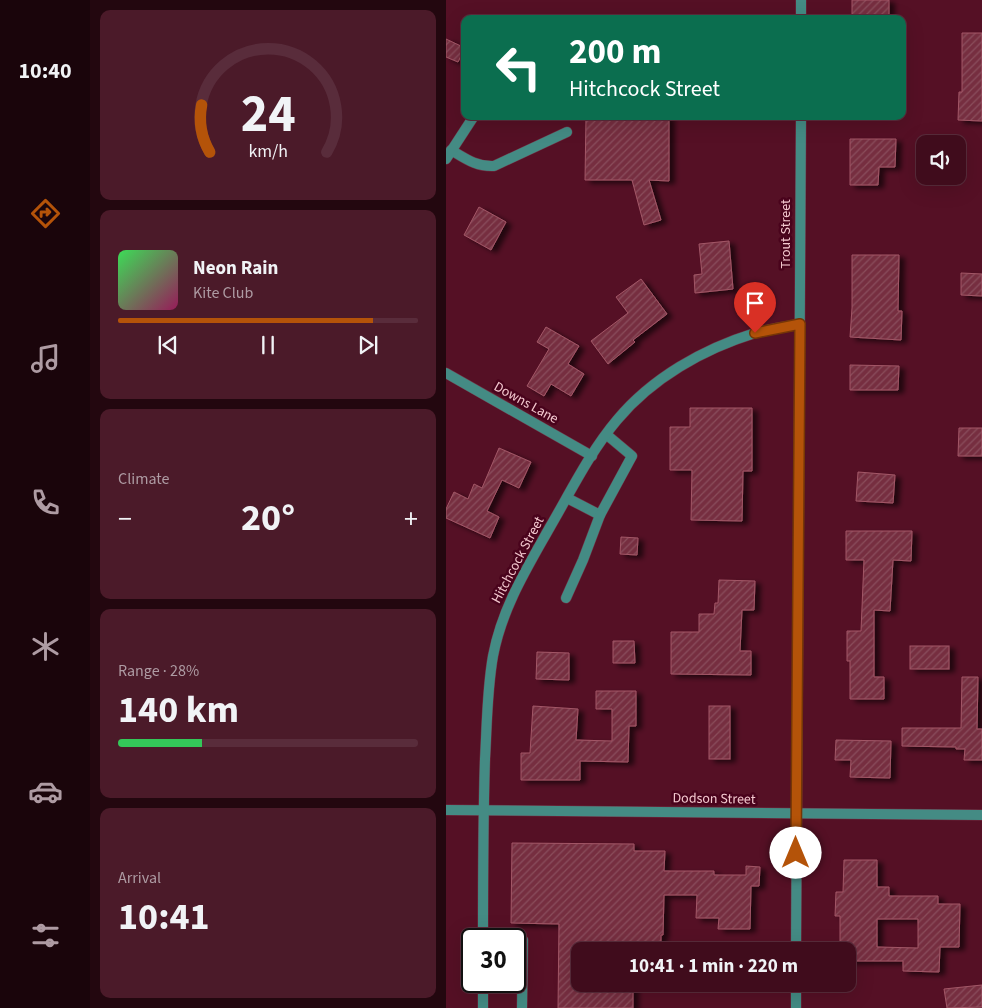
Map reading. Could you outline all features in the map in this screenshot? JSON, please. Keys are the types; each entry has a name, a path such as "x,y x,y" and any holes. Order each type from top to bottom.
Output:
{"street":[{"path":"801,0 801,15"},
{"path":"471,120 449,155 484,166 494,166 567,132"},
{"name":"Trout Street","path":"796,942 801,120"},
{"name":"Hitchcock Street","path":"483,928 487,699 499,627 522,575 592,456 617,420 640,397 671,372 696,357 755,333 800,324"},
{"name":"Downs Lane","path":"446,373 592,456"},
{"path":"566,598 600,515 632,456 607,434"},
{"path":"567,498 600,515"},
{"name":"Dodson Street","path":"446,810 982,815"},
{"path":"796,992 796,1008"},
{"path":"483,993 483,1008"},
{"path":"522,993 522,1008"}],"building":[{"path":"852,0 889,0 889,15 852,15"},
{"path":"962,33 982,33 982,121 958,120 959,92 962,92"},
{"path":"446,39 461,46 461,56 458,62 446,57"},
{"path":"586,120 669,120 669,181 649,180 661,220 644,225 632,180 585,180"},
{"path":"850,139 896,139 895,167 879,167 878,185 850,185"},
{"path":"479,207 506,222 491,250 464,235"},
{"path":"729,241 733,289 695,293 694,275 702,274 699,244"},
{"path":"852,255 899,255 898,311 902,311 901,340 850,337"},
{"path":"961,273 982,274 982,296 961,295"},
{"path":"641,279 667,314 633,340 635,342 608,364 591,341 628,313 616,297"},
{"path":"546,327 579,346 568,364 584,374 571,396 551,384 544,396 527,386 549,349 537,342"},
{"path":"850,365 899,366 898,390 850,390"},
{"path":"690,408 752,408 752,471 743,471 742,521 691,520 692,470 670,470 670,427 690,427"},
{"path":"959,428 982,428 982,456 958,456"},
{"path":"499,448 531,462 519,488 502,480 487,511 499,517 490,538 446,518 446,509 454,492 468,499 474,484 482,488"},
{"path":"858,472 895,475 893,503 856,501"},
{"path":"846,531 912,531 911,561 893,560 890,611 874,610 874,677 884,677 884,699 850,699 850,661 847,661 847,631 861,631 864,560 846,560"},
{"path":"621,537 638,538 637,555 620,554"},
{"path":"719,580 755,581 754,610 742,610 740,651 751,651 751,675 671,674 671,632 699,632 699,614 714,614 715,603 718,603"},
{"path":"613,641 634,641 635,663 613,663"},
{"path":"910,646 949,646 949,669 910,669"},
{"path":"537,652 569,653 569,680 536,679"},
{"path":"962,677 978,677 977,729 982,729 982,760 964,760 965,749 956,749 956,747 902,746 902,728 961,728"},
{"path":"596,691 636,691 636,726 629,726 628,762 580,761 580,780 521,780 521,753 530,753 533,706 578,709 576,740 612,741 612,709 596,709"},
{"path":"709,706 730,706 730,759 709,759"},
{"path":"836,740 891,741 890,778 850,777 851,760 835,760"},
{"path":"512,843 634,844 634,851 665,851 664,871 714,871 714,875 746,875 746,866 760,867 759,886 751,886 750,929 718,929 719,918 696,918 697,895 664,895 663,935 661,935 661,942 571,942 571,992 633,992 633,1008 558,1008 559,924 511,923"},
{"path":"844,860 877,860 877,887 889,887 889,896 938,896 938,904 960,904 959,947 940,947 939,972 903,971 903,961 856,961 856,942 840,942 840,916 835,916 836,892 843,892","holes":["877,919 918,919 918,948 877,947"]},
{"path":"982,985 982,1007 947,1008 944,989"}],"route":[{"path":"755,333 800,324 796,853"}]}
